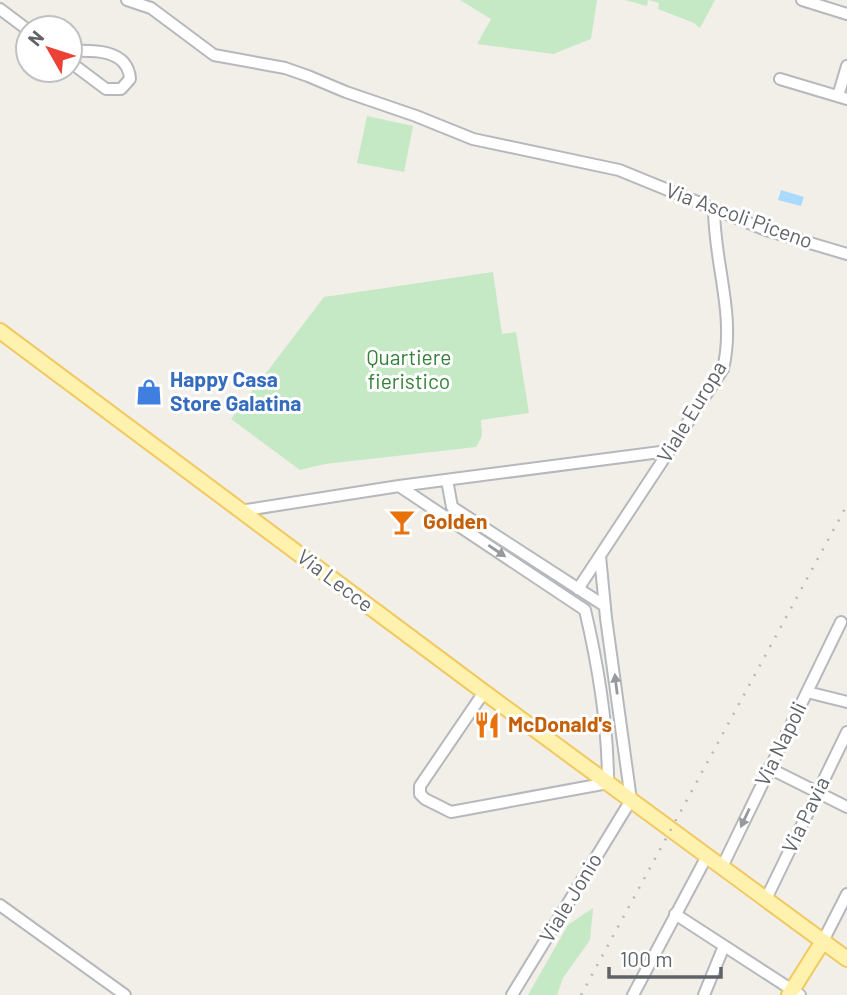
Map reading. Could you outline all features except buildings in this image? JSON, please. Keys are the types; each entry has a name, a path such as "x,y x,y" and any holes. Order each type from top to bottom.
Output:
{"main road":[{"name":"Via Lecce","path":"0,331 484,692 847,958"},
{"path":"794,993 823,941"}],"street":[{"name":"Via Ascoli Piceno","path":"127,0 150,8 214,55 297,72 472,139 619,170 766,230 847,254"},
{"path":"802,0 847,14"},
{"path":"84,51 106,52 124,61 130,70 130,79 121,89 106,89 84,72"},
{"path":"780,79 843,98 847,66"},
{"name":"Viale Europa","path":"578,589 723,369 729,326 714,229 714,209"},
{"path":"240,511 400,486 668,451"},
{"path":"445,517 452,507 447,480"},
{"path":"400,486 585,610 605,607"},
{"path":"452,507 605,607"},
{"path":"600,556 631,800"},
{"path":"484,692 420,786 420,794 425,799 451,812 608,782 608,757 598,682 585,610"},
{"name":"Via Napoli","path":"722,867 841,622"},
{"path":"807,692 847,702"},
{"name":"Via Pavia","path":"766,899 845,739"},
{"path":"608,757 625,755"},
{"path":"769,768 847,807"},
{"name":"Viale Jonio","path":"512,995 631,800"},
{"path":"633,995 707,856"},
{"path":"823,941 847,894"},
{"path":"0,905 125,995"},
{"path":"675,914 794,993"},
{"path":"704,995 724,946"}],"green space":[{"path":"460,0 597,0 591,39 553,54 477,44 491,19"},
{"path":"625,0 648,0 647,6"},
{"path":"648,0 715,0 700,28 658,9 659,3"},
{"path":"367,116 413,126 404,172 357,163"},
{"name":"Quartiere fieristico","path":"493,272 502,334 516,332 529,413 481,420 482,436 476,447 325,464 300,470 231,419 324,297"},
{"path":"593,908 590,940 563,978 557,995 528,995 568,925"}],"water":[{"path":"781,190 804,197 801,206 778,200"}],"railway":[{"path":"581,995 847,505"}],"place":[{"name":"Happy Casa Store Galatina","path":"149,392"},
{"name":"Golden","path":"402,522"},
{"name":"McDonald's","path":"487,725"}]}
